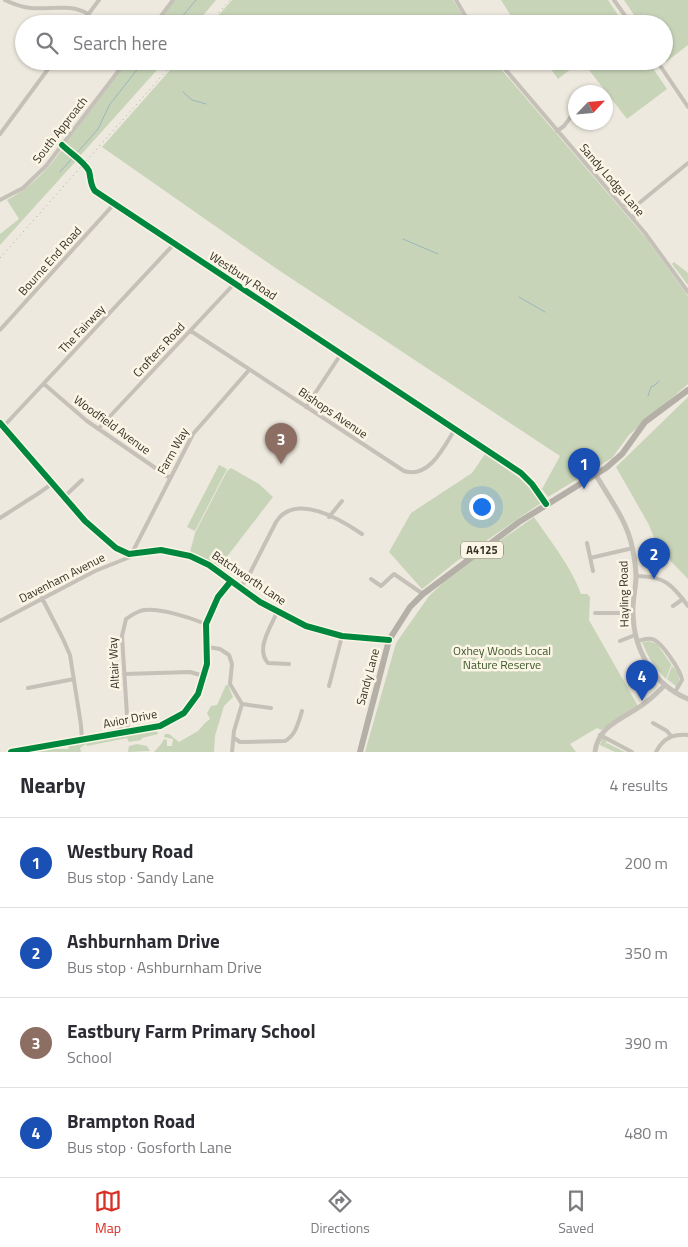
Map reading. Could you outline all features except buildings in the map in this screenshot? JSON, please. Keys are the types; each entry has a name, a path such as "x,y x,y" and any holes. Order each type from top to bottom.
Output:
{"main road":[{"name":"Sandy Lane","path":"360,752 389,640 410,607 423,594 519,522 596,475 622,454 645,422 688,390"}],"street":[{"path":"5,0 26,8 57,7 75,9 88,14 99,0"},
{"path":"162,15 173,0"},
{"path":"456,0 465,15"},
{"path":"614,0 625,15"},
{"path":"0,134 47,70"},
{"name":"South Approach","path":"0,200 23,188 46,166 119,70"},
{"name":"Sandy Lodge Lane","path":"506,70 634,220 688,292"},
{"path":"662,70 688,107"},
{"path":"557,131 568,121"},
{"name":"Westbury Road","path":"62,145 87,168 93,189 528,479 546,504"},
{"path":"622,206 638,204 688,163"},
{"name":"Bourne End Road","path":"0,330 114,204"},
{"path":"634,220 638,204"},
{"name":"The Fairway","path":"2,426 44,384 174,244"},
{"name":"Crofters Road","path":"98,429 234,284"},
{"name":"Bishops Avenue","path":"191,331 400,470 410,473 422,470 432,462 455,430"},
{"path":"306,407 341,354"},
{"name":"Farm Way","path":"132,554 193,434 249,370"},
{"name":"Woodfield Avenue","path":"44,384 98,429 170,478"},
{"path":"2,426 53,482 85,521 116,548 132,554"},
{"name":"Hayling Road","path":"596,475 621,515 630,536 636,576 632,613 635,635 646,664 665,685 688,699"},
{"path":"65,496 82,480"},
{"path":"0,518 40,493 53,482"},
{"path":"329,517 342,501"},
{"path":"240,588 248,577 273,526 283,514 291,509 307,508 362,534"},
{"path":"587,543 593,571"},
{"path":"590,558 633,548"},
{"name":"Batchworth Lane","path":"132,554 156,550 186,554 209,565 240,588 278,612 318,630 342,636 389,640"},
{"name":"Davenham Avenue","path":"1,620 106,566 129,558 132,554"},
{"path":"371,579 381,586 394,574 423,594"},
{"path":"636,576 651,576 660,579 673,587 688,606"},
{"name":"Avior Drive","path":"10,752 164,725 184,713 198,694 207,664 206,624 218,597 231,581"},
{"path":"42,598 67,647 82,725 82,740"},
{"path":"673,606 683,599"},
{"name":"Altair Way","path":"128,732 122,631 124,621 143,611 174,613 206,624"},
{"path":"278,612 263,647 263,655 268,663 289,664"},
{"path":"595,613 632,613"},
{"path":"0,614 1,620"},
{"path":"620,640 635,635"},
{"path":"329,686 342,636"},
{"path":"637,641 656,640 678,669 682,680 675,692"},
{"path":"208,647 220,649 229,655 232,664 230,684 242,704 236,724 233,750"},
{"path":"124,674 190,672 204,676"},
{"path":"28,688 74,679"},
{"path":"595,752 596,743 605,729 650,700 665,685"},
{"path":"242,704 271,708"},
{"path":"234,738 240,742 260,740 283,741 295,732 302,711"},
{"path":"116,733 123,725 126,716"},
{"path":"652,724 667,731 671,736"},
{"path":"600,735 632,752"},
{"path":"656,752 662,743 671,736 688,736"},
{"path":"233,750 240,742"}],"green space":[{"path":"175,0 216,0 204,15 164,15"},
{"path":"232,0 453,0 462,15 219,15"},
{"path":"501,0 608,0 618,15 510,15"},
{"path":"624,0 688,0 688,45 673,57 673,15 634,15"},
{"path":"121,70 157,70 79,157 68,149 66,143"},
{"path":"170,70 502,70 646,238 688,296 688,384 629,435 612,458 548,497 542,489 560,456 274,267 102,147"},
{"path":"552,70 570,70 558,79"},
{"path":"589,70 654,70 667,89 627,119 613,101 613,85 601,85"},
{"path":"63,150 76,161 0,245 0,234 19,219 7,200 37,178"},
{"path":"674,262 688,273 688,285 672,264"},
{"path":"688,397 688,579 658,548 649,525 616,467"},
{"path":"485,454 531,486 532,491 541,503 457,561 422,589 389,552 411,513 472,473"},
{"path":"219,465 227,469 195,531 187,527"},
{"path":"231,468 259,484 273,497 219,567 190,552 195,533 227,471"},
{"name":"Oxhey Woods Local Nature Reserve","path":"534,517 566,564 581,594 587,594 590,597 589,620 638,706 601,730 597,728 570,744 576,752 365,752 396,643 429,596 481,554"},
{"path":"649,641 657,644 672,663 666,679 652,662 642,642"},
{"path":"672,666 679,675 677,687 667,679"},
{"path":"226,685 228,685 233,697 224,706 215,736 214,752 154,752 164,739 167,740 167,746 172,746 173,739 164,737 165,734 169,734 179,742 198,731 210,719 207,713 211,706 217,705"},
{"path":"156,729 158,734 142,738 141,740 129,742 127,738 87,746 86,744 80,748 81,752 24,752 39,749 40,751 69,749 67,745"},
{"path":"602,738 607,741 605,745 607,743 625,752 615,752 600,745"},
{"path":"137,744 147,746 150,751 128,752 129,746"}],"waterway":[{"path":"184,15 196,0"},
{"path":"60,172 98,129 110,104 137,70"},
{"path":"183,92 192,100 206,104"},
{"path":"403,239 438,254"},
{"path":"519,297 545,312"},
{"path":"648,396 651,387 659,381"}],"railway":[{"path":"217,15 230,0"},
{"path":"0,258 167,70"}],"cycle path":[{"path":"62,145 87,167 95,191 521,473 532,484 546,504"},
{"path":"0,423 85,521 116,548 129,554 161,550 190,556 209,565 260,602 306,626 342,636 389,640"},
{"path":"11,752 160,726 184,713 198,694 207,664 206,624 218,597 231,581"}],"place":[{"name":"Eastbury Farm Primary School","path":"281,464"},
{"name":"Westbury Road","path":"584,489"},
{"name":"Ashburnham Drive","path":"654,579"},
{"name":"Brampton Road","path":"642,701"}]}
